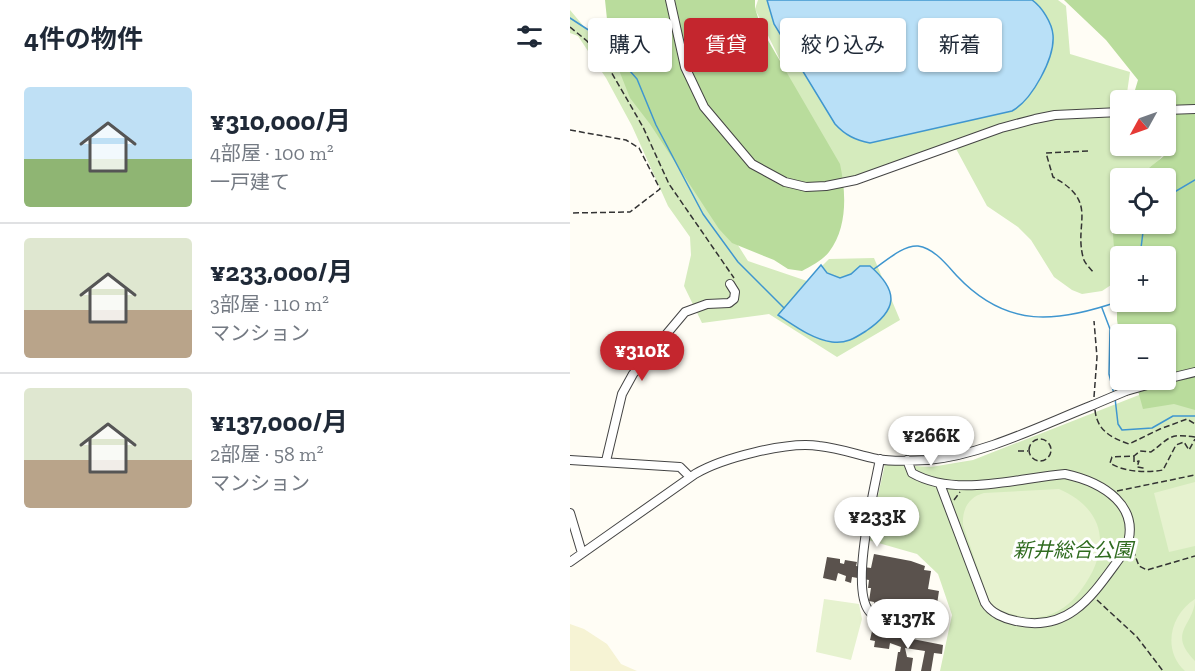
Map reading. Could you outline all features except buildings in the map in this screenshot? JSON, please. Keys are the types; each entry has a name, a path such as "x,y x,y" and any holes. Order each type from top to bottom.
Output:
{"street":[{"path":"670,0 685,67 704,107 752,164 785,182 806,187 856,180 1001,128 1055,115 1110,112"},
{"path":"1176,110 1195,109"},
{"path":"606,461 622,394 633,374 685,312 707,304 729,303 734,299 734,284"},
{"path":"1176,376 1195,372"},
{"path":"570,562 690,477 709,466 730,459 797,445 818,446 880,459 945,458 968,452 1129,390"},
{"path":"880,459 863,552 863,600 870,612 880,620 902,629"},
{"path":"570,460 680,467 690,477"},
{"path":"907,460 912,473 939,484 967,484 1065,474 1076,476 1112,492 1120,501 1130,533 1125,550 1092,596 1067,616 1050,623 1022,622 992,611 985,603 950,507 939,484"},
{"path":"570,513 582,553"}],"path":[{"path":"570,27 587,41 606,63 643,127 669,184 734,284"},
{"path":"570,130 619,138 639,148 660,189 630,212 570,213"},
{"path":"1088,152 1046,153 1053,177 1064,183 1082,205 1083,259 1094,273"},
{"path":"1094,321 1097,357 1094,404 1096,418 1106,434 1130,444 1175,423 1187,420 1195,424"},
{"path":"1182,435 1195,438 1189,450 1184,442 1176,445 1163,470 1143,472 1118,468 1110,463 1112,457 1134,456 1140,451 1151,452 1166,438 1182,435"},
{"path":"1037,439 1048,441 1052,448 1051,455 1041,462 1034,460 1029,451 1031,443 1037,439"},
{"path":"1018,452 1029,451"},
{"path":"1134,456 1134,462 1139,461 1137,467 1143,468 1143,472"},
{"path":"1113,492 1195,475"},
{"path":"950,507 967,484"},
{"path":"1125,550 1134,550 1139,566 1147,570 1195,556"},
{"path":"1092,596 1137,637 1163,671"}],"shaded area":[{"path":"570,624 584,629 607,644 621,664 637,671 570,671"}],"green space":[{"path":"605,0 755,0 758,18 684,18 684,72 768,72 768,40 780,61 780,72 786,72 840,164 844,198 842,221 840,232 824,258 802,271 788,269 774,260 732,243 719,229 650,124 630,98 620,72 672,72 672,18 607,18"},
{"path":"758,0 1058,0 1066,6 1070,54 1130,72 1127,90 1110,90 1110,156 1162,156 1149,168 1110,168 1110,234 1119,234 1119,246 1110,246 1110,286 1102,291 1082,294 1054,277 1031,240 1018,227 987,206 954,145 841,184 786,72 906,72 906,18 780,18 780,60 768,35 768,18 759,18 755,9"},
{"path":"1064,0 1195,0 1195,410 1174,404 1143,409 1138,390 1176,390 1176,324 1118,324 1117,312 1176,312 1176,246 1114,246 1113,234 1176,234 1176,168 1149,168 1164,156 1176,156 1176,90 1135,90 1138,80 1106,40"},
{"path":"570,10 588,31 588,51 578,36 570,33"},
{"path":"602,72 622,72 648,103 748,261 807,281 829,259 874,258 900,320 837,357 769,314 702,323 684,286 691,255 690,237 668,206 632,126"},
{"name":"新井総合公園","path":"1195,373 1195,671 940,671 952,615 938,574 917,554 868,540 885,464 931,467 973,460 1152,390 1176,390 1176,380"},
{"path":"1195,482 1195,546 1169,552 1154,493"},
{"path":"1059,489 1087,508 1095,520 1100,546 1091,575 1069,604 1046,616 1021,616 991,606 963,525 967,505 978,495 984,493"},
{"path":"824,599 859,604 862,619 851,660 816,652"},
{"path":"1195,599 1194,608 1182,635 1187,651 1195,661 1195,671 1185,671 1173,653 1172,633 1180,614"}],"water":[{"path":"767,0 1032,0 1049,20 1053,44 1041,78 1020,106 1012,111 870,143 851,136 835,124 803,72 906,72 906,18 780,18 780,34 774,24"},
{"path":"821,265 827,273 840,278 851,274 860,266 870,266 880,275 890,292 889,308 884,316 858,336 837,342 811,335 778,315"}],"waterway":[{"path":"570,18 590,31 637,79 656,125 703,214 738,262 784,308"},
{"path":"1176,191 1195,180"},
{"path":"1141,246 1143,234"},
{"path":"874,269 906,248 918,246 935,253 976,293 1014,313 1034,317 1054,317 1075,314 1110,304"},
{"path":"1102,308 1110,329 1109,374 1114,394"},
{"path":"1115,398 1118,424 1122,430 1152,428 1173,416 1195,416"}]}
